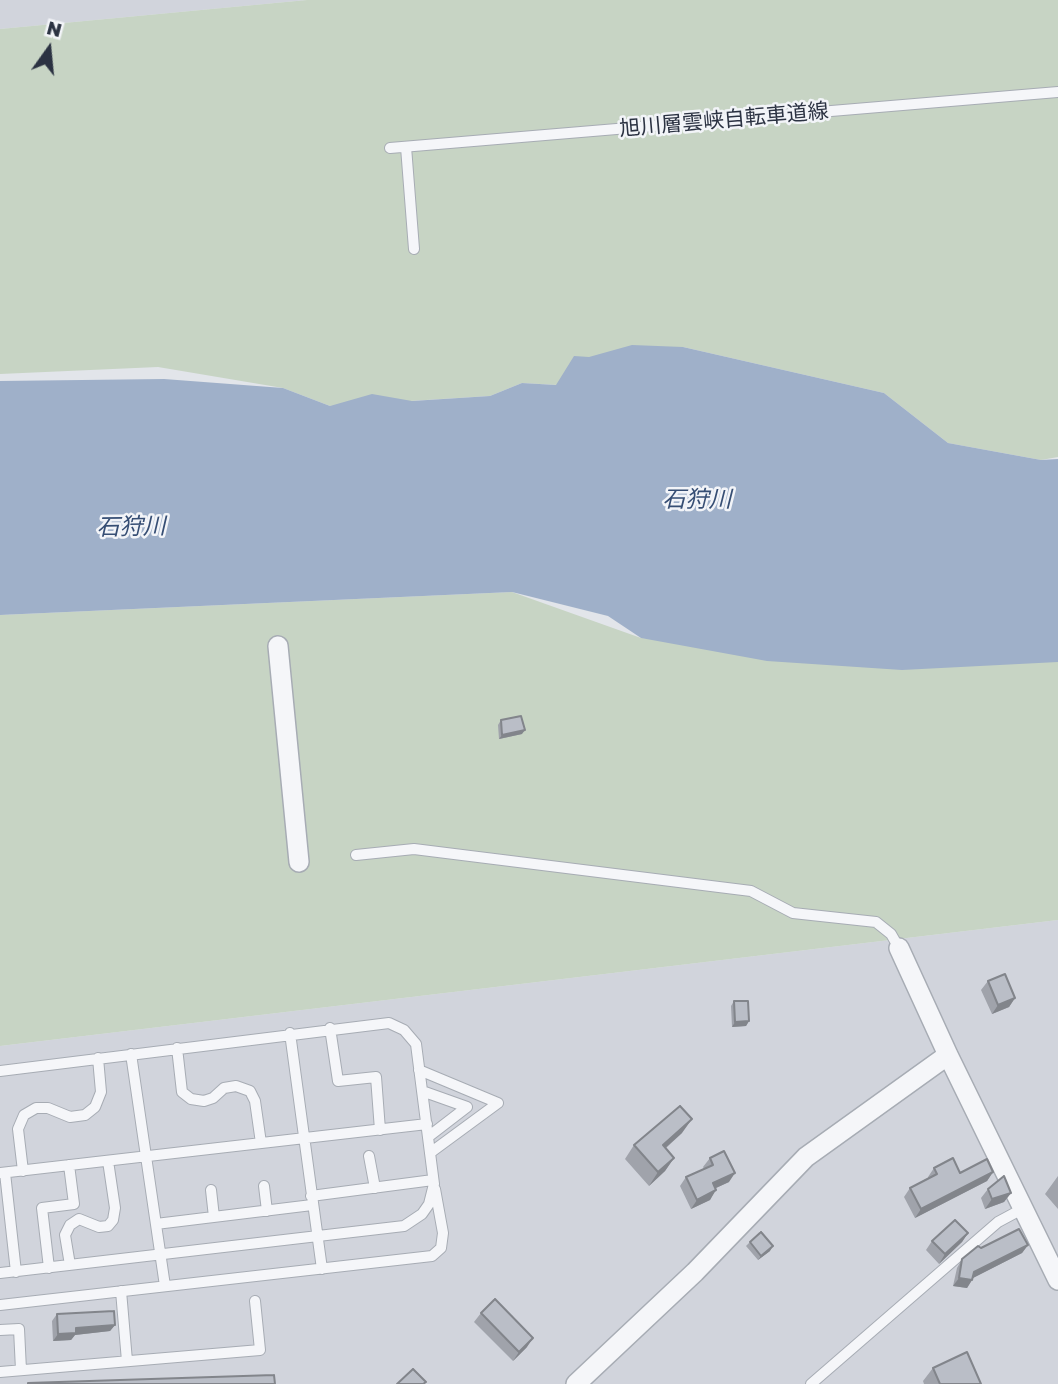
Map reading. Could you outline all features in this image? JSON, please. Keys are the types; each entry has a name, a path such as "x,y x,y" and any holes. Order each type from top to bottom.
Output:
{"street":[{"path":"278,646 299,862"},
{"path":"899,948 1058,1280"},
{"path":"576,1384 695,1272 806,1157 948,1055"}],"lane":[{"name":"旭川層雲峡自転車道線","path":"390,148 1058,93"},
{"path":"406,147 414,249"},
{"path":"356,855 414,849 751,891 793,913 876,922 891,934 899,948"},
{"path":"0,1071 330,1028 389,1023 404,1030 416,1044 443,1233 441,1248 432,1256 0,1305"},
{"path":"330,1028 338,1081 376,1077 380,1130"},
{"path":"290,1033 322,1269"},
{"path":"177,1048 182,1091 191,1099 204,1101 213,1098 225,1088 236,1086 250,1091 255,1101 261,1143"},
{"path":"131,1054 164,1286"},
{"path":"23,1171 18,1129 24,1115 36,1108 48,1108 70,1116 85,1115 95,1107 101,1092 98,1058"},
{"path":"419,1070 498,1103 430,1153"},
{"path":"422,1091 467,1107 428,1137"},
{"path":"16,1272 2,1173 427,1124"},
{"path":"369,1156 375,1188"},
{"path":"70,1265 65,1235 70,1225 79,1219 99,1227 107,1226 113,1220 115,1208 108,1161"},
{"path":"49,1268 42,1208 74,1204 69,1166"},
{"path":"156,1224 267,1211 375,1188 434,1182"},
{"path":"0,1273 404,1226 422,1214 429,1204 434,1182"},
{"path":"264,1186 267,1211"},
{"path":"211,1190 214,1217"},
{"path":"811,1384 999,1222 1024,1208"},
{"path":"121,1291 127,1361"},
{"path":"0,1372 260,1350 255,1301"},
{"path":"0,1330 19,1329 22,1370"}],"shaded area":[{"path":"0,0 307,0 0,29"},
{"path":"1058,920 1058,1384 0,1384 0,1046"}],"green space":[{"path":"307,0 1058,0 1058,457 1041,460 948,443 884,393 683,347 557,385 522,383 490,396 330,406 283,388 158,367 0,374 0,29"},
{"path":"512,592 641,638 1058,656 1058,920 0,1046 0,615"}],"water":[{"name":"石狩川","path":"632,345 683,347 884,393 948,443 1041,460 1058,459 1058,662 902,670 767,661 641,638 608,616 512,592 0,615 0,381 164,379 283,388 330,406 372,394 412,401 490,396 522,383 556,385 574,356 589,357"}],"building":[{"path":"521,716 525,730 502,735 501,720"},
{"path":"1005,974 1015,998 998,1005 988,981"},
{"path":"734,1001 748,1001 749,1021 735,1022"},
{"path":"680,1106 692,1119 663,1145 674,1158 658,1172 634,1145"},
{"path":"724,1151 735,1173 713,1183 716,1190 697,1200 686,1177 713,1165 710,1158"},
{"path":"953,1158 960,1173 987,1159 993,1172 921,1209 910,1188 937,1174 934,1168"},
{"path":"1004,1176 1011,1193 992,1199 988,1189"},
{"path":"955,1220 968,1233 945,1254 932,1241"},
{"path":"1019,1229 1028,1245 974,1272 972,1280 959,1278 962,1259 978,1246 981,1248"},
{"path":"761,1232 773,1246 761,1256 750,1242"},
{"path":"495,1299 533,1338 519,1352 481,1313"},
{"path":"114,1311 115,1325 76,1328 76,1333 58,1334 57,1314"},
{"path":"967,1352 981,1384 940,1384 933,1368"},
{"path":"413,1369 426,1382 397,1384"},
{"path":"274,1375 275,1384 28,1384 28,1383"}]}
